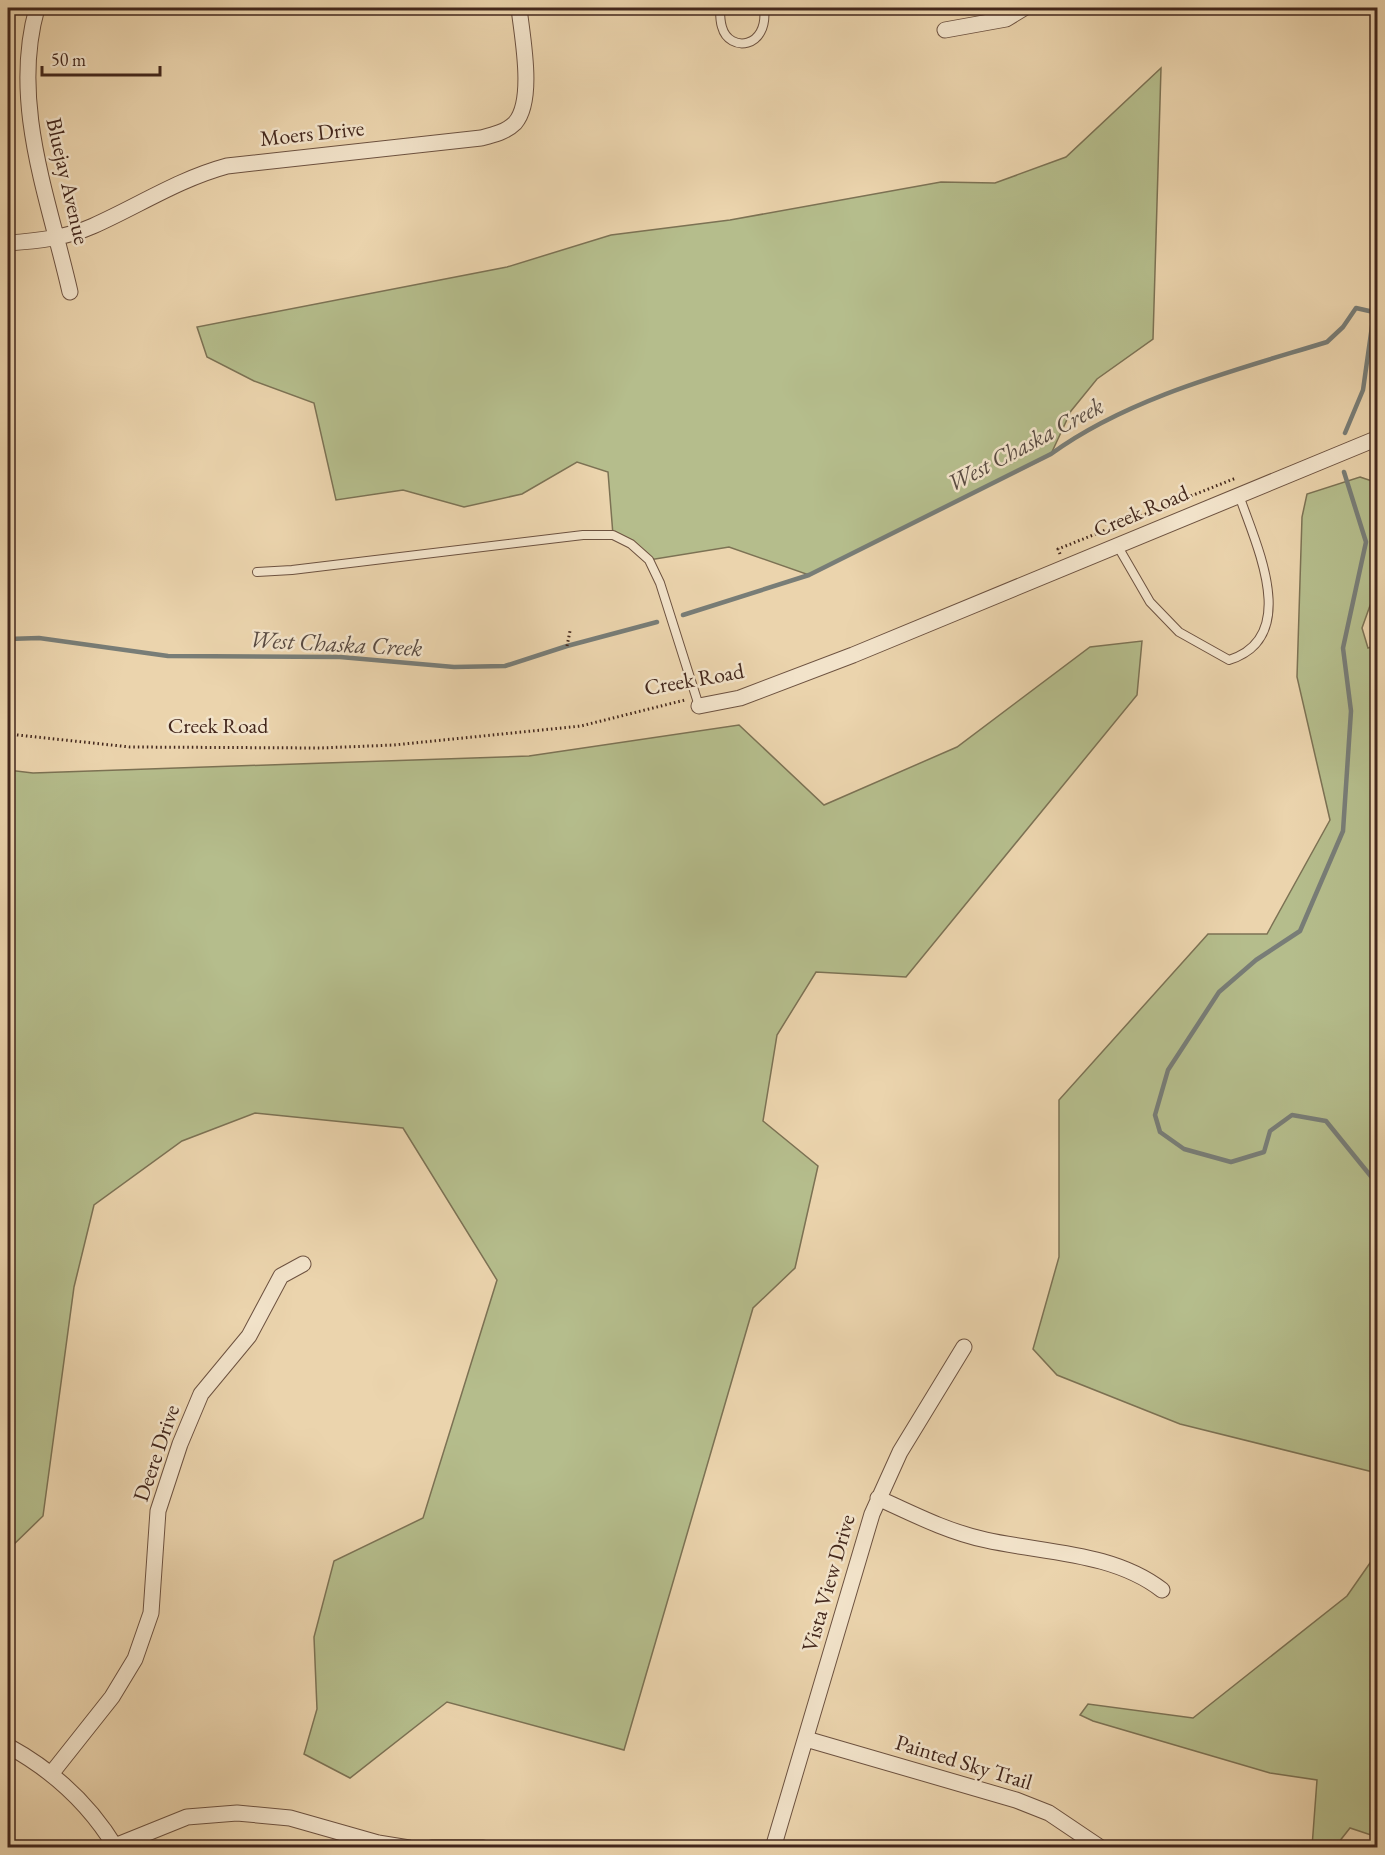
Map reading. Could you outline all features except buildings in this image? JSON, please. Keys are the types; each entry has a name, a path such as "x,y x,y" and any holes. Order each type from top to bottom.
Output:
{"street":[{"name":"Bluejay Avenue","path":"37,8 28,62 32,140 70,292"},
{"name":"Moers Drive","path":"8,243 57,237 91,227 191,177 227,166 481,138 504,131 518,118 525,98 519,8"},
{"path":"945,30 1006,19 1024,8"},
{"name":"Creek Road","path":"699,706 740,698 853,655 1377,438"},
{"name":"Deere Drive","path":"51,1774 112,1697 135,1659 151,1613 158,1511 180,1444 201,1394 249,1336 281,1276 303,1264"},
{"name":"Vista View Drive","path":"773,1848 878,1498 900,1452 964,1347"},
{"path":"878,1498 949,1530 985,1540 1101,1561 1147,1579 1162,1590"},
{"name":"Painted Sky Trail","path":"806,1738 1017,1800 1049,1813 1101,1848"},
{"path":"8,1746 51,1774 81,1801 116,1847 168,1822 187,1817 245,1813 290,1818 378,1844 410,1848"},
{"path":"432,1848 483,1848"}],"lane":[{"path":"720,8 722,28 727,36 745,43 755,39 762,32 766,22 764,8"},
{"path":"1117,545 1150,602 1179,632 1229,660 1246,655 1262,638 1270,613 1268,583 1239,495"},
{"path":"257,572 292,570 583,535 613,535 631,544 652,567 660,583 699,706"}],"path":[{"path":"567,646 570,631"},
{"name":"Creek Road","path":"8,734 130,747 320,748 393,745 581,726 690,699 699,706"}],"green space":[{"path":"1161,68 1153,339 1097,379 1071,411 1051,454 809,575 729,547 649,560 613,535 608,472 577,462 522,494 464,507 403,490 336,500 314,403 254,381 207,357 197,327 507,267 611,235 730,220 941,182 995,183 1066,157"},
{"path":"1360,477 1378,483 1377,586 1362,628 1368,648 1378,645 1377,1473 1180,1424 1057,1375 1033,1349 1059,1257 1059,1100 1208,934 1267,934 1330,820 1297,677 1302,517 1307,494"},
{"path":"1142,641 1137,695 906,977 816,972 777,1035 763,1121 818,1166 795,1268 753,1308 624,1750 447,1702 350,1778 304,1754 317,1709 314,1637 334,1561 423,1518 497,1280 403,1128 255,1113 182,1141 94,1205 74,1287 43,1516 8,1550 8,770 33,773 529,756 739,725 824,805 957,747 1090,647"},
{"path":"1377,1553 1377,1837 1350,1828 1335,1847 1312,1847 1317,1780 1270,1773 1093,1721 1080,1715 1088,1704 1193,1718 1347,1596"}],"waterway":[{"name":"West Chaska Creek","path":"683,615 809,575 1051,454 1114,416 1184,387 1327,342 1343,327 1356,308 1378,313"},
{"path":"1345,433 1363,390 1374,312"},
{"path":"1344,472 1366,542 1343,648 1351,711 1343,831 1300,931 1256,960 1219,992 1168,1070 1155,1115 1160,1132 1184,1149 1231,1162 1264,1152 1270,1131 1292,1115 1326,1121 1378,1185"},
{"name":"West Chaska Creek","path":"8,639 39,638 168,656 340,657 454,667 505,666 567,646 657,622"}]}
